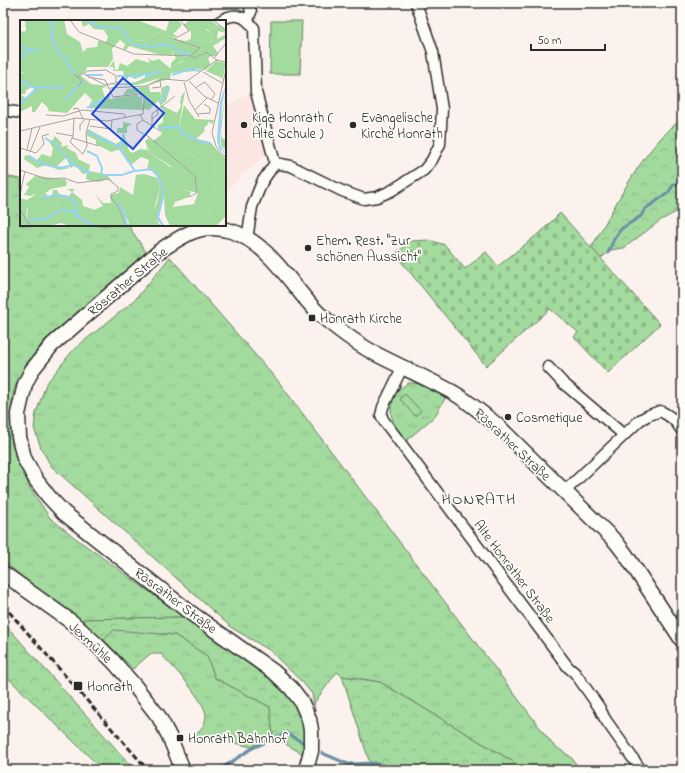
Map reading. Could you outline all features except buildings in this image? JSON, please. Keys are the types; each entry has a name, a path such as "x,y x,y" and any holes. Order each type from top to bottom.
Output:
{"street":[{"path":"248,20 251,12 249,3"},
{"path":"275,163 291,166 336,188 364,199 377,197 391,191 424,170 432,160 440,144 442,109 433,52 416,3"},
{"path":"222,20 226,17 239,16 248,20 254,28 256,92 275,163 262,182 252,207 247,239"},
{"path":"3,110 20,113"},
{"name":"Rösrather Straße","path":"306,770 312,751 312,740 309,719 295,692 270,669 188,611 64,513 36,480 24,458 19,437 18,414 25,384 32,370 52,345 162,250 188,233 204,228 218,228 232,231 247,239 269,256 322,317 347,336 376,354 403,366 455,394 476,408 502,430 616,542 682,640"},
{"name":"Alte Honrather Straße","path":"403,366 383,406 381,415 384,421 568,667 575,674 641,770"},
{"path":"548,367 562,382 624,435"},
{"path":"564,492 640,420 647,416 660,411 670,416 677,422 682,431"},
{"name":"Jexmühle","path":"3,573 62,615 95,643 134,685 159,717 169,736 183,770"}],"shaded area":[{"path":"251,93 267,145 264,156 226,190 226,106"}],"green space":[{"path":"271,21 302,21 300,74 270,74"},
{"path":"682,119 682,209 661,220 624,248 611,250 600,259 591,248 620,196 654,145"},
{"path":"3,176 20,179 20,226 129,226 146,252 44,341 26,364 14,389 10,420 12,445 30,488 50,518 184,617 84,619 88,628 23,578 3,560"},
{"path":"560,213 660,324 608,373 574,337 578,332 550,309 486,366 395,254 412,241 429,240 445,245 465,269 486,252 498,266 542,231"},
{"path":"170,257 278,381 553,745 571,757 580,770 527,770 380,682 342,676 337,672 314,703 315,711 312,694 304,684 269,650 232,628 51,466 41,448 34,428 36,413 46,384 74,349 134,301"},
{"path":"408,383 416,383 446,397 435,416 406,441 393,422 391,410 394,396 398,388 401,388"},
{"path":"405,394 421,411 415,416 400,399"},
{"path":"184,617 273,680 295,704 306,734 303,754 273,737 270,707 215,678 207,656 175,635 114,630 104,640 88,628 83,619"},
{"path":"3,622 135,770 103,770 3,673"},
{"path":"114,629 175,635 207,656 215,678 270,707 273,737 251,747 211,737 210,735 196,742 194,736 199,732 205,722 206,716 205,710 195,693 161,654 150,654 133,669 104,640"},
{"path":"342,676 380,682 527,770 372,770"}],"waterway":[{"path":"608,253 614,239 621,229 641,216 645,209 668,193 674,184 682,184"},
{"path":"219,770 251,749 286,733 302,742"},
{"path":"322,753 348,764 374,763 402,770"}],"railway":[{"path":"3,605 148,770"}],"place":[{"name":"Kiga Honrath ( Alte Schule )","path":"244,125"},
{"name":"Evangelische Kirche Honrath","path":"353,125"},
{"name":"Ehem. Rest. \"Zur schönen Aussicht\"","path":"308,248"},
{"name":"Honrath Kirche","path":"312,318"},
{"name":"Cosmetique","path":"508,417"},
{"name":"Honrath","path":"78,686"},
{"name":"Honrath Bahnhof","path":"180,738"}],"district":[{"name":"HONRATH","path":"479,498"}]}
